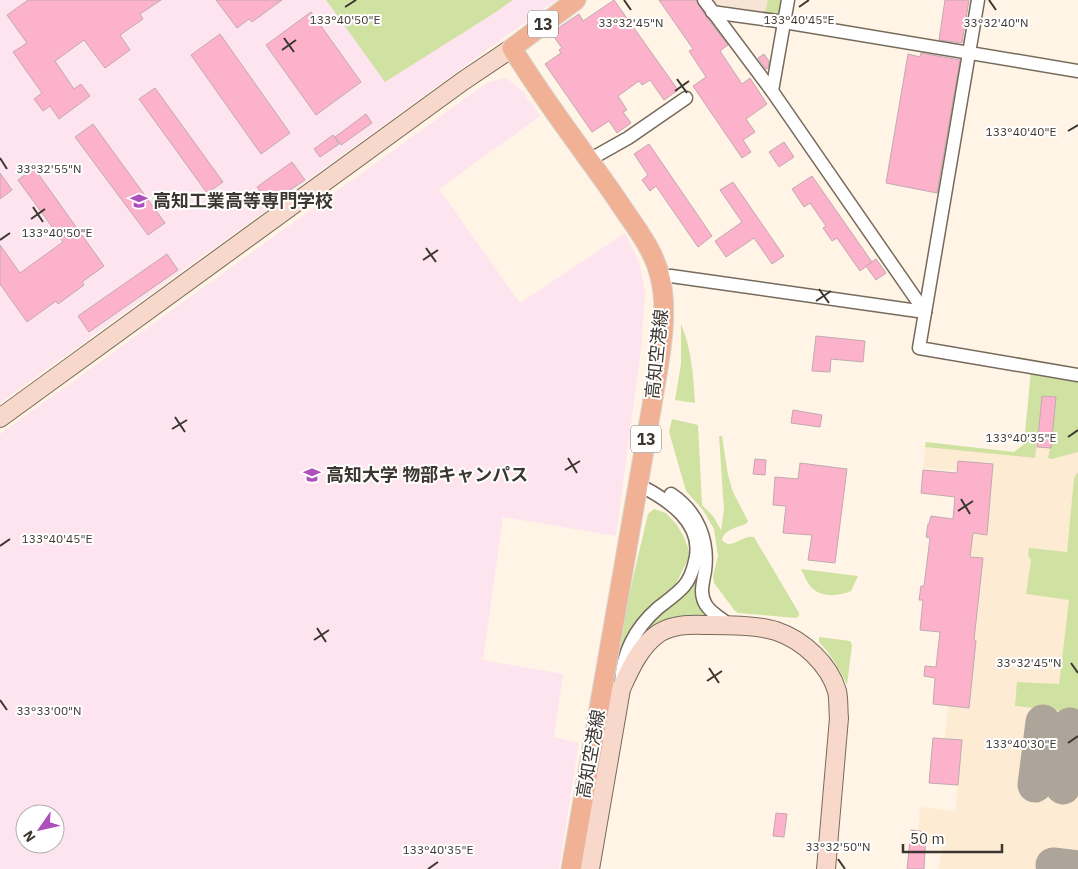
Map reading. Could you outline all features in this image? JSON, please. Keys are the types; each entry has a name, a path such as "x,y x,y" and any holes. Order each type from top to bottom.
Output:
{"main road":[{"name":"13","path":"512,48 576,0"},
{"name":"高知空港線","path":"512,48 536,86 591,162 640,235 655,261 663,295 661,343 571,869"}],"street":[{"path":"704,0 772,91 925,312"},
{"path":"772,91 788,0"},
{"path":"978,0 919,348 1078,375"},
{"path":"712,12 784,22 1078,71"},
{"path":"0,418 455,87 512,48"},
{"path":"591,162 596,156 628,138 686,98"},
{"path":"660,276 925,312"},
{"path":"638,485 661,487 684,505 697,520 705,540 706,554 702,596 706,605 713,613 730,625"},
{"path":"590,869 626,651 650,616 686,584 696,555 693,533 679,511 658,495 638,485"},
{"path":"621,689 647,643 660,633 672,627 682,625 730,625 776,631 796,640 814,655 834,683 837,693 839,718 826,869"}],"shaded area":[{"name":"高知工業高等専門学校","path":"0,0 556,0 0,403"},
{"path":"711,0 783,0 780,15 714,4"},
{"name":"高知大学 物部キャンパス","path":"507,78 523,92 540,116 439,189 520,303 625,233 639,262 645,292 641,349 616,536 503,517 483,660 563,674 554,737 579,743 559,869 0,869 0,434 488,82"},
{"path":"1031,370 1078,379 1078,869 939,869 942,846 917,843 920,807 955,811 958,785 929,783 930,770 936,770 932,755 933,738 945,739 948,706 933,704 940,636 955,634 929,629 929,631 920,630 928,552 945,554 952,531 957,471 923,468 926,442 1014,452 1024,444"}],"green space":[{"path":"326,0 513,0 385,82"},
{"path":"768,0 783,0 780,15 765,13"},
{"path":"681,324 690,353 695,403 675,400 681,364"},
{"path":"1031,370 1078,379 1078,452 1052,459 1048,458 1051,448 1056,397 1042,396 1035,458 925,447 926,442 1014,452 1024,444"},
{"path":"672,419 698,425 702,505 713,516 721,530 724,510 719,436 722,436 728,475 733,492 748,521 746,524 728,531 722,540 729,544 754,537 799,613 799,616 796,618 738,613 714,583 713,576 718,556 714,529 703,510 686,491 669,432"},
{"path":"1078,472 1078,713 1015,706 1017,682 1059,684 1069,600 1026,594 1031,560 1028,555 1029,548 1067,552 1074,478"},
{"path":"654,509 666,513 677,525 690,553 674,588 645,612 584,869 580,869 625,612 648,514"},
{"path":"700,562 697,592 699,606 707,618 646,638 642,634 654,619 684,596 690,589"},
{"path":"801,569 858,576 851,591 836,595 826,595 812,588"},
{"path":"819,637 850,641 852,645 847,685 831,657 819,642"}],"building":[{"path":"28,0 161,0 140,14 143,19 120,35 130,50 105,68 84,40 55,61 74,89 81,84 90,96 59,119 50,106 43,111 34,99 42,93 13,52 27,43 7,15"},
{"path":"216,0 282,0 252,22 249,19 237,28"},
{"path":"614,0 678,90 664,100 650,80 642,85 639,81 618,96 627,110 623,112 631,123 617,133 609,121 592,132 545,64 561,53 559,50 562,48 551,33 579,14 583,21"},
{"path":"659,0 696,0 728,45 720,51 742,84 750,78 767,104 746,119 755,132 743,140 751,152 742,158 693,86 706,77 689,51 693,49"},
{"path":"945,0 969,0 962,43 939,40"},
{"path":"311,12 361,82 316,115 266,45"},
{"path":"220,34 290,133 261,154 191,55"},
{"path":"921,53 960,60 937,193 886,183 908,54 920,57"},
{"path":"764,54 769,61 768,68 766,69 758,58"},
{"path":"155,88 223,182 207,193 139,99"},
{"path":"366,114 372,123 341,145 335,137"},
{"path":"93,124 165,223 148,235 75,137"},
{"path":"333,135 339,144 320,157 314,149"},
{"path":"784,142 794,157 779,167 769,152"},
{"path":"649,144 712,236 698,247 656,186 650,191 642,180 648,175 634,154"},
{"path":"292,162 305,180 269,204 257,187"},
{"path":"34,168 104,266 82,282 84,285 58,304 56,301 27,322 0,284 0,245 20,273 63,242 18,180"},
{"path":"0,173 12,190 0,199"},
{"path":"812,176 872,262 860,271 837,238 832,241 823,228 826,226 810,203 804,207 792,189"},
{"path":"733,182 784,256 772,264 754,238 726,257 715,241 742,222 720,190"},
{"path":"167,254 178,270 89,332 78,316"},
{"path":"876,259 886,273 876,280 866,266"},
{"path":"816,336 865,341 863,362 831,359 830,372 812,371"},
{"path":"1042,396 1056,397 1051,448 1037,447"},
{"path":"793,410 822,415 820,427 791,423"},
{"path":"755,459 766,460 765,475 753,474"},
{"path":"958,461 993,464 987,535 973,533 970,557 983,558 969,708 933,704 935,678 924,676 925,666 936,667 940,632 920,630 923,600 919,600 921,586 924,586 930,538 926,537 928,524 931,516 953,519 955,497 921,493 923,470 957,473"},
{"path":"800,463 847,469 835,563 808,560 812,535 783,533 786,506 773,505 775,477 798,479"},
{"path":"933,738 962,740 958,785 929,783"},
{"path":"776,813 787,814 784,837 773,836"},
{"path":"911,830 926,832 924,869 907,869"}],"taxiway":[{"path":"1035,785 1043,722"},
{"path":"1063,787 1070,725"},
{"path":"1053,865 1078,868"}],"place":[{"name":"高知工業高等専門学校","path":"139,201"},
{"name":"高知大学 物部キャンパス","path":"312,475"}]}
